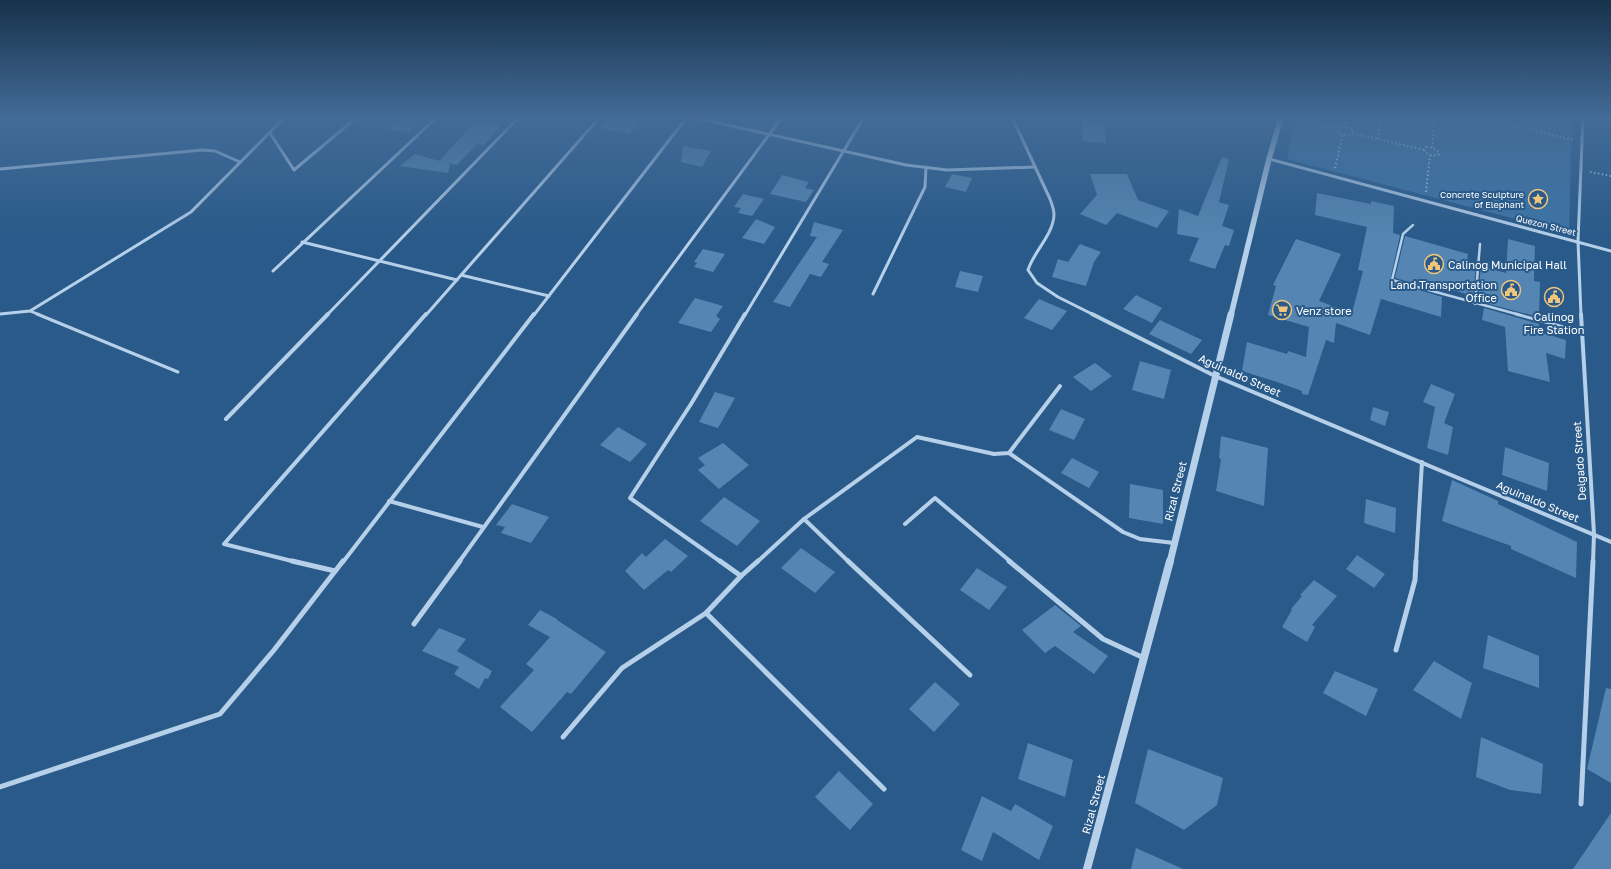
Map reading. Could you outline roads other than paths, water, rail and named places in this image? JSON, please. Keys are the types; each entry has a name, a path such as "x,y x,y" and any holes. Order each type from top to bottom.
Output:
{"street":[{"path":"0,168 117,158"},
{"path":"230,158 240,162"},
{"path":"0,314 30,311 191,212 245,158"},
{"path":"286,158 294,170 309,158"},
{"path":"273,271 393,158"},
{"path":"226,420 480,158"},
{"path":"335,571 224,544 564,158"},
{"path":"0,787 220,714 274,650 656,158"},
{"path":"414,624 653,292 752,158"},
{"path":"740,576 669,524 630,498 691,404 840,158"},
{"path":"873,158 906,165 947,170 1035,167"},
{"name":"Aguinaldo Street","path":"1031,158 1050,199 1054,213 1052,225 1030,260 1028,270 1037,283 1058,297 1215,376 1611,542"},
{"name":"Delgado Street","path":"1581,804 1594,534 1578,241 1582,158"},
{"name":"Quezon Street","path":"1269,159 1611,251"},
{"name":"Rizal Street","path":"1086,869 1174,543 1269,159"},
{"path":"873,294 925,187 926,167"},
{"path":"302,242 378,262 457,280"},
{"path":"461,275 548,296"},
{"path":"1009,453 1060,386"},
{"path":"563,737 622,668 706,613 740,576 804,519 917,437 994,454 1009,453 1123,532 1140,539 1174,543"},
{"path":"1396,650 1415,580 1422,462"},
{"path":"905,524 935,498 1103,639 1144,658"},
{"path":"389,501 483,527"},
{"path":"804,519 970,675"},
{"path":"706,613 884,789"}],"lane":[{"path":"1413,225 1403,234 1392,280 1475,304 1582,332"},
{"path":"1475,304 1480,244"},
{"path":"30,311 178,372"}],"place":[{"name":"Concrete Sculpture of Elephant","path":"1538,199"},
{"name":"Calinog Municipal Hall","path":"1434,264"},
{"name":"Land Transportation Office","path":"1511,290"},
{"name":"Calinog Fire Station","path":"1554,297"},
{"name":"Venz store","path":"1282,310"}]}
